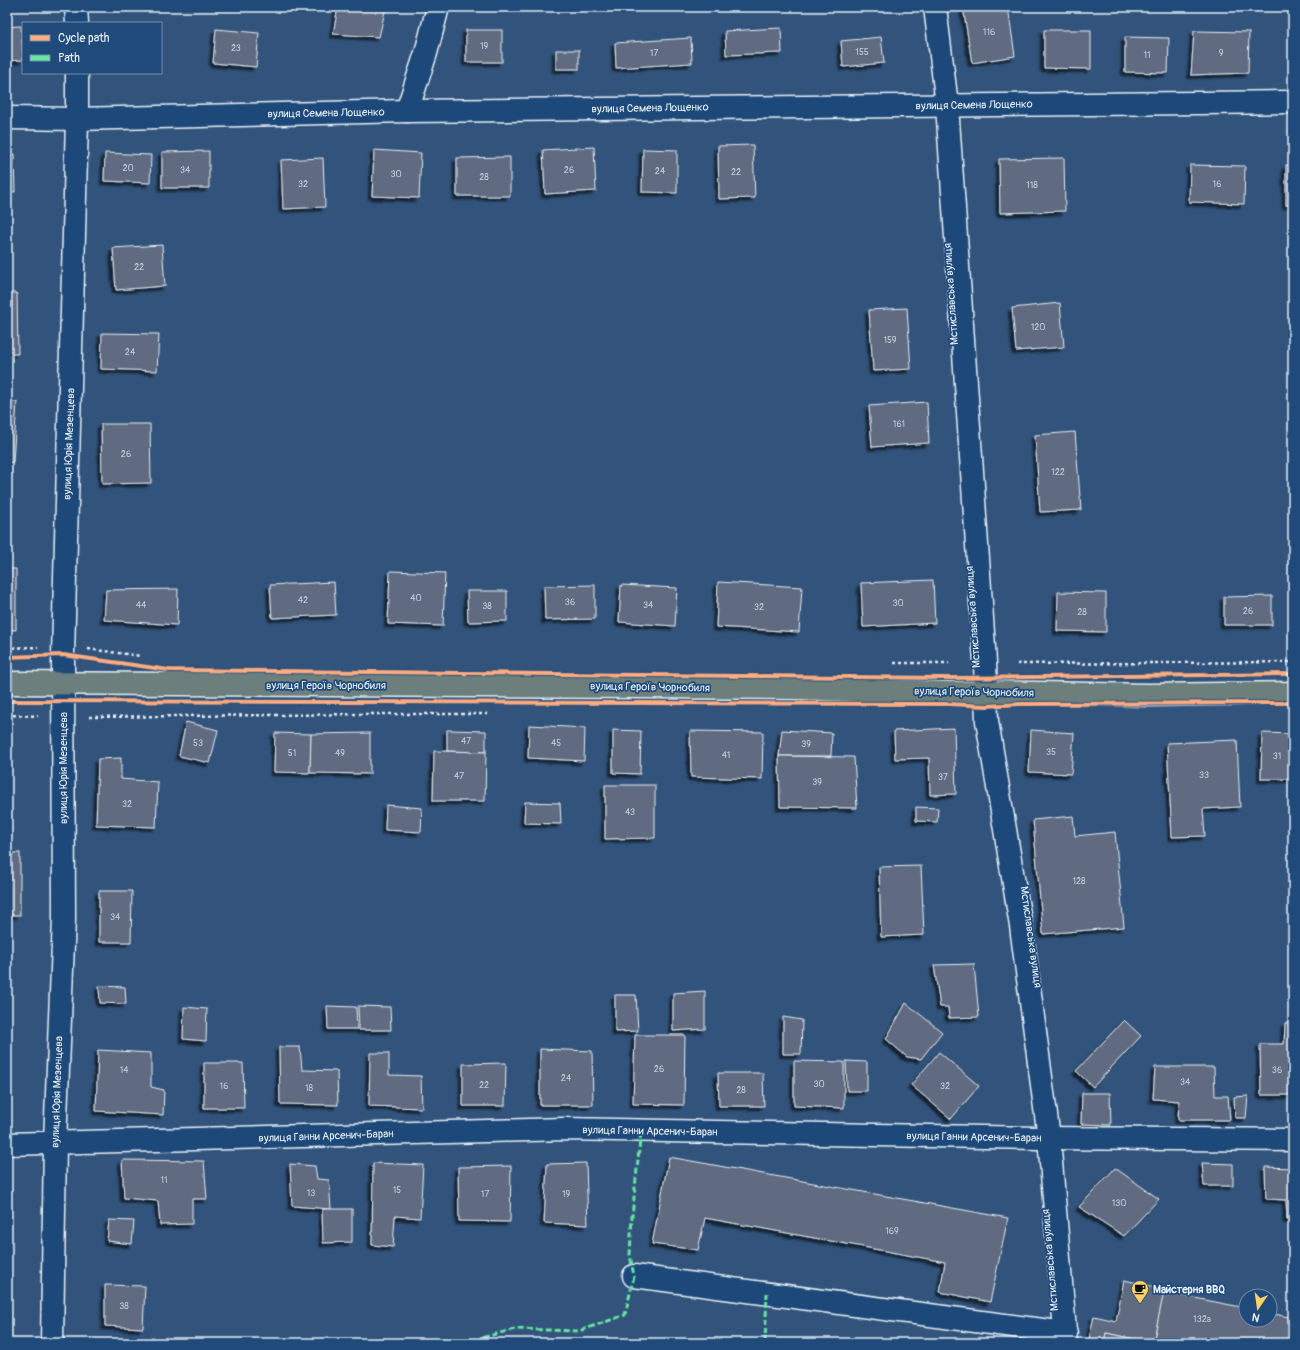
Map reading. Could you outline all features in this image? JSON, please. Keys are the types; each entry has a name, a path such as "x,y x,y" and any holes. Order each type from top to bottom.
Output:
{"main road":[{"name":"вулиця Героїв Чорнобиля","path":"7,683 796,688 948,693 985,692 1148,695 1293,693"}],"street":[{"path":"76,7 77,22"},
{"path":"407,111 426,53 438,7"},
{"name":"Мстиславська вулиця","path":"935,7 947,105 985,662 987,721 1021,926 1049,1138 1066,1338"},
{"name":"вулиця Юрія Мезенцева","path":"52,1343 55,1144 64,920 62,718 78,119 77,74"},
{"name":"вулиця Семена Лощенко","path":"7,118 78,119 407,111 1293,102"},
{"name":"вулиця Ганни Арсенич-Баран","path":"7,1144 55,1144 564,1129 1049,1138 1293,1140"},
{"path":"634,1276 1066,1338"}],"path":[{"path":"1017,664 1293,662"},
{"path":"7,715 62,718 92,716 493,714"}],"building":[{"path":"338,7 386,7 379,37 333,34"},
{"path":"963,7 1008,7 1015,56 972,63"},
{"path":"21,26 22,60 7,61 7,27"},
{"path":"781,28 782,53 726,55 725,31"},
{"path":"216,29 259,33 256,67 213,63"},
{"path":"466,30 502,30 502,62 466,62"},
{"path":"1044,30 1091,30 1091,69 1044,68"},
{"path":"1194,31 1249,32 1248,73 1191,75"},
{"path":"881,37 884,63 843,67 841,41"},
{"path":"1125,37 1169,38 1168,73 1125,72"},
{"path":"691,38 692,63 616,68 615,43"},
{"path":"556,50 579,50 579,69 556,69"},
{"path":"753,145 755,198 719,199 718,146"},
{"path":"594,147 596,191 545,194 543,150"},
{"path":"643,149 677,150 677,193 642,192"},
{"path":"374,150 421,153 419,198 372,196"},
{"path":"209,151 209,188 162,188 162,152"},
{"path":"105,153 151,155 150,183 104,181"},
{"path":"7,154 14,154 15,192 7,192"},
{"path":"510,157 510,196 457,196 457,158"},
{"path":"323,158 325,207 283,209 281,160"},
{"path":"1064,158 1065,211 1000,213 999,159"},
{"path":"1190,165 1245,166 1244,204 1189,202"},
{"path":"1286,165 1293,165 1293,205 1286,205"},
{"path":"162,245 165,286 116,290 113,248"},
{"path":"7,293 17,293 18,354 7,354"},
{"path":"1060,303 1064,347 1016,351 1012,308"},
{"path":"907,308 911,369 873,371 869,310"},
{"path":"102,333 159,334 157,371 101,369"},
{"path":"7,402 17,402 13,462 7,463"},
{"path":"927,402 929,443 872,447 869,406"},
{"path":"101,424 150,424 151,483 102,484"},
{"path":"1075,432 1081,510 1040,512 1035,435"},
{"path":"7,569 16,569 16,630 7,629"},
{"path":"390,571 445,573 443,626 388,624"},
{"path":"933,580 935,623 863,627 861,583"},
{"path":"334,582 336,615 272,618 270,585"},
{"path":"718,582 802,587 799,632 716,627"},
{"path":"595,585 595,619 545,620 544,586"},
{"path":"621,585 677,588 675,626 619,622"},
{"path":"178,589 177,625 104,620 106,590"},
{"path":"467,591 507,591 507,621 468,622"},
{"path":"1058,592 1106,593 1106,632 1057,631"},
{"path":"1272,596 1272,625 1224,625 1224,597"},
{"path":"186,722 218,730 210,763 179,756"},
{"path":"529,725 585,728 584,761 528,758"},
{"path":"954,728 956,794 930,795 929,758 895,759 894,731"},
{"path":"447,730 486,731 486,752 447,751"},
{"path":"613,730 641,731 640,774 613,773"},
{"path":"782,730 832,733 831,756 779,756"},
{"path":"1031,730 1074,733 1071,774 1029,772"},
{"path":"690,731 763,732 762,779 691,777"},
{"path":"275,733 311,734 310,773 274,772"},
{"path":"370,733 370,774 310,773 311,734"},
{"path":"1262,733 1293,734 1293,779 1261,779"},
{"path":"1237,740 1240,807 1203,809 1205,836 1172,837 1167,743"},
{"path":"434,751 486,752 485,801 433,801"},
{"path":"779,756 854,757 857,808 780,807"},
{"path":"121,758 121,779 158,782 156,827 96,825 98,759"},
{"path":"605,785 655,785 655,838 605,839"},
{"path":"525,802 560,803 561,824 524,823"},
{"path":"386,805 422,808 421,832 385,830"},
{"path":"916,807 938,808 937,822 916,821"},
{"path":"1073,816 1075,836 1115,832 1124,927 1043,934 1033,820"},
{"path":"7,853 20,853 20,915 7,915"},
{"path":"921,866 924,935 881,937 879,867"},
{"path":"99,891 132,891 131,942 99,942"},
{"path":"974,964 979,1017 949,1018 948,1007 940,1007 934,965"},
{"path":"99,986 125,987 126,1004 100,1003"},
{"path":"705,991 705,1029 673,1031 673,993"},
{"path":"615,995 636,995 638,1031 615,1032"},
{"path":"906,1003 942,1032 921,1059 907,1057 886,1039"},
{"path":"327,1006 356,1007 357,1029 328,1029"},
{"path":"358,1006 390,1007 391,1030 359,1030"},
{"path":"184,1007 207,1009 206,1041 183,1039"},
{"path":"783,1017 802,1020 801,1054 783,1054"},
{"path":"1124,1020 1141,1036 1093,1087 1076,1071"},
{"path":"1285,1023 1293,1023 1293,1095 1261,1095 1260,1044 1284,1044"},
{"path":"635,1035 685,1035 684,1105 633,1104"},
{"path":"279,1047 300,1047 302,1070 337,1071 338,1105 280,1104"},
{"path":"540,1049 592,1051 593,1105 540,1105"},
{"path":"98,1050 151,1053 151,1087 164,1090 163,1115 96,1111"},
{"path":"939,1052 979,1086 951,1119 911,1085"},
{"path":"370,1053 389,1053 389,1075 421,1076 422,1108 369,1106"},
{"path":"794,1061 844,1062 844,1108 794,1106"},
{"path":"846,1061 867,1062 867,1091 847,1091"},
{"path":"204,1063 243,1063 244,1108 204,1108"},
{"path":"506,1063 505,1106 463,1106 463,1064"},
{"path":"1155,1067 1214,1067 1215,1096 1228,1096 1230,1120 1178,1120 1179,1101 1153,1099"},
{"path":"718,1073 763,1073 764,1106 719,1106"},
{"path":"1082,1093 1110,1093 1111,1125 1081,1124"},
{"path":"1248,1096 1246,1118 1235,1118 1234,1097"},
{"path":"669,1157 1008,1218 990,1302 940,1292 945,1262 705,1218 698,1250 652,1244"},
{"path":"122,1160 204,1161 207,1199 192,1199 192,1224 160,1225 158,1201 124,1198"},
{"path":"373,1163 423,1165 420,1218 395,1216 393,1247 372,1245"},
{"path":"586,1163 588,1225 544,1223 547,1164"},
{"path":"1202,1163 1233,1164 1233,1186 1204,1186"},
{"path":"290,1164 315,1166 317,1179 329,1180 331,1209 292,1206"},
{"path":"511,1166 510,1222 459,1221 458,1167"},
{"path":"1265,1167 1293,1168 1293,1220 1287,1220 1286,1200 1266,1199"},
{"path":"1115,1168 1159,1199 1124,1236 1079,1207"},
{"path":"322,1209 352,1209 352,1242 323,1243"},
{"path":"109,1220 134,1221 132,1244 107,1241"},
{"name":"Майстерня BBQ","path":"1124,1280 1165,1289 1153,1343 1106,1333 1104,1343 1088,1343 1094,1316 1116,1321"},
{"path":"105,1285 145,1286 143,1328 105,1326"},
{"path":"1164,1292 1238,1306 1238,1328 1278,1328 1278,1315 1293,1318 1293,1343 1153,1343"},
{"path":"1106,1333 1153,1343 1104,1343"}],"marked path":[{"path":"476,1343 481,1338 515,1329 579,1331 625,1315 634,1276 630,1255 632,1216 641,1131"},
{"path":"765,1343 767,1293"}],"cycle path":[{"path":"7,657 63,655 169,670 949,678 1293,674"},
{"path":"7,701 949,704 986,706 1020,704 1293,703"}],"place":[{"name":"Майстерня BBQ","path":"1140,1304"}]}
